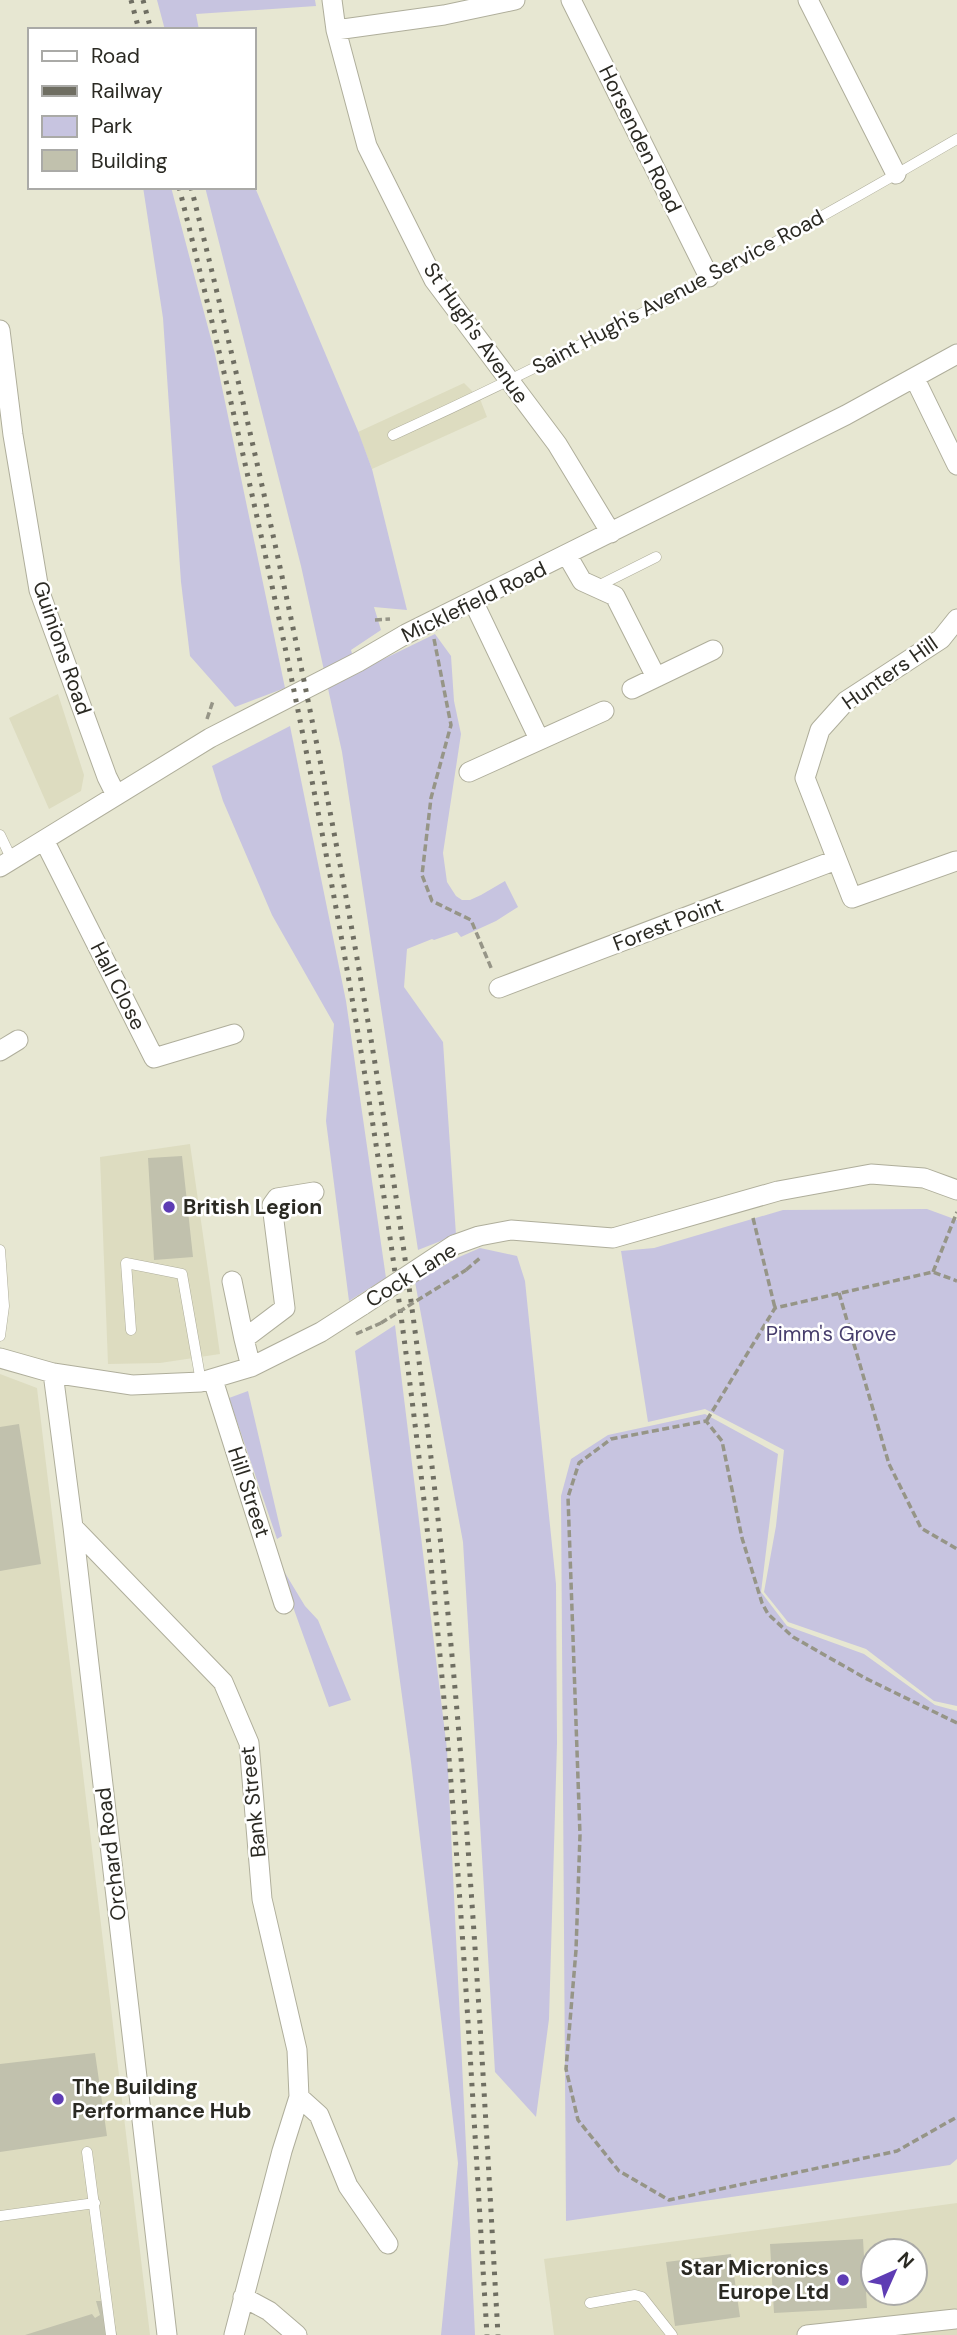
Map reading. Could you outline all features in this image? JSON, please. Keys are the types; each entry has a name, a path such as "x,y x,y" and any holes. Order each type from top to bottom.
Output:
{"street":[{"name":"St Hugh's Avenue","path":"332,0 336,30 367,146 434,280 557,444 611,533"},
{"path":"336,30 444,15 515,0"},
{"name":"Horsenden Road","path":"571,0 709,277"},
{"path":"808,0 896,174"},
{"name":"Guinions Road","path":"0,330 13,435 39,590 116,795"},
{"name":"Micklefield Road","path":"6,863 210,738 473,600 915,379 957,354"},
{"path":"915,379 957,465"},
{"path":"567,555 582,581 615,596 656,677"},
{"path":"473,600 539,739"},
{"name":"Hunters Hill","path":"956,861 852,898 805,778 820,730 846,701 941,639 957,619"},
{"path":"632,689 713,650"},
{"path":"468,772 604,711"},
{"name":"Hall Close","path":"44,840 154,1058 234,1034"},
{"name":"Forest Point","path":"499,988 836,860"},
{"path":"0,1051 18,1040"},
{"name":"Cock Lane","path":"0,1358 53,1373 132,1385 207,1381 251,1367 321,1332 454,1245 479,1236 511,1230 613,1238 778,1191 871,1174 924,1178 957,1190"},
{"path":"244,1339 285,1308 272,1205 278,1198 314,1192"},
{"path":"232,1281 251,1367"},
{"name":"Orchard Road","path":"53,1373 167,2335"},
{"name":"Hill Street","path":"207,1381 284,1604"},
{"name":"Bank Street","path":"73,1527 223,1682 248,1742 262,1899 296,2050 299,2097 233,2335"},
{"path":"299,2097 319,2115 348,2186 388,2244"},
{"path":"243,2297 269,2311 297,2335"},
{"path":"807,2335 955,2319"}],"lane":[{"name":"Saint Hugh's Avenue Service Road","path":"393,435 510,382 709,277 957,139"},
{"path":"596,587 656,557"},
{"path":"0,835 6,863"},
{"path":"0,1250 4,1306 0,1336"},
{"path":"131,1330 126,1263 182,1274 207,1381"},
{"path":"87,2152 111,2335"},
{"path":"0,2216 95,2203"},
{"path":"590,2303 635,2295 642,2297 672,2335"}],"path":[{"path":"428,624 435,642 451,726 431,798 422,875 432,901 471,920 499,988"},
{"path":"748,1199 775,1308"},
{"path":"933,1272 957,1212"},
{"path":"382,1323 466,1270"},
{"path":"957,1281 933,1272 775,1308 706,1421 611,1439 579,1463 568,1497 580,1835 576,1950 566,2069 579,2120 619,2171 669,2200 897,2151 957,2117"},
{"path":"838,1293 889,1464 921,1528 957,1549"},
{"path":"706,1421 722,1441 742,1538 762,1603 768,1614 793,1637 853,1672 957,1723"}],"shaded area":[{"path":"464,383 480,399 487,417 372,469 358,432"},
{"path":"58,694 84,775 81,791 49,809 9,718"},
{"path":"190,1144 220,1354 160,1363 108,1364 100,1157"},
{"path":"0,1374 37,1388 150,2335 0,2335"},
{"path":"957,2203 957,2335 554,2335 544,2259"}],"green space":[{"path":"157,0 315,0 316,6 196,14 199,28 164,28"},
{"path":"143,189 172,189 215,354 285,688 235,707 190,656 181,582 163,318"},
{"path":"206,189 256,189 372,469 407,610 374,607 381,630 351,650 357,672 435,634 451,656 454,701 461,734 443,853 447,882 456,896 462,900 470,900 505,881 518,907 496,921 461,937 457,932 407,949 404,987 443,1042 456,1235 418,1250 342,752 301,566"},
{"path":"290,726 346,1001 386,1278 349,1301 326,1121 334,1024 272,915 223,801 212,766"},
{"name":"Pimm's Grove","path":"927,1209 957,1220 957,1706 934,1701 866,1649 788,1622 764,1592 776,1526 784,1450 705,1409 648,1422 621,1251 654,1248 783,1210"},
{"path":"480,1248 517,1256 525,1281 556,1584 557,1743 549,2019 536,2117 495,2072 463,1542 415,1282"},
{"path":"395,1325 447,1749 475,2335 441,2335 458,2163 411,1762 355,1351"},
{"path":"248,1391 282,1536 277,1539 229,1398"},
{"path":"705,1414 778,1454 761,1592 787,1626 864,1654 935,1705 957,1711 957,2159 950,2165 566,2221 561,1496 571,1459 608,1435"},
{"path":"279,1568 282,1568 305,1606 318,1620 351,1700 329,1707"}],"building":[{"name":"British Legion","path":"182,1156 193,1257 154,1260 148,1158"},
{"path":"19,1424 41,1564 0,1571 0,1427"},
{"name":"The Building Performance Hub","path":"95,2053 107,2136 0,2152 0,2064"},
{"path":"859,2239 859,2307 867,2308 774,2313 770,2244"},
{"path":"731,2254 740,2317 675,2326 666,2262"},
{"path":"96,2301 110,2301 117,2335 25,2335 92,2314 95,2318 100,2315"}],"railway":[{"path":"131,0 138,28"},
{"path":"143,0 150,28"},
{"path":"179,189 261,535 298,710 363,1062 390,1239 414,1416 443,1686 464,1964 487,2335"},
{"path":"191,189 273,535 310,710 375,1062 402,1239 426,1416 455,1687 476,1965 498,2335"}],"place":[{"name":"British Legion","path":"169,1207"},
{"name":"The Building Performance Hub","path":"58,2099"},
{"name":"Star Micronics Europe Ltd","path":"843,2280"}]}
